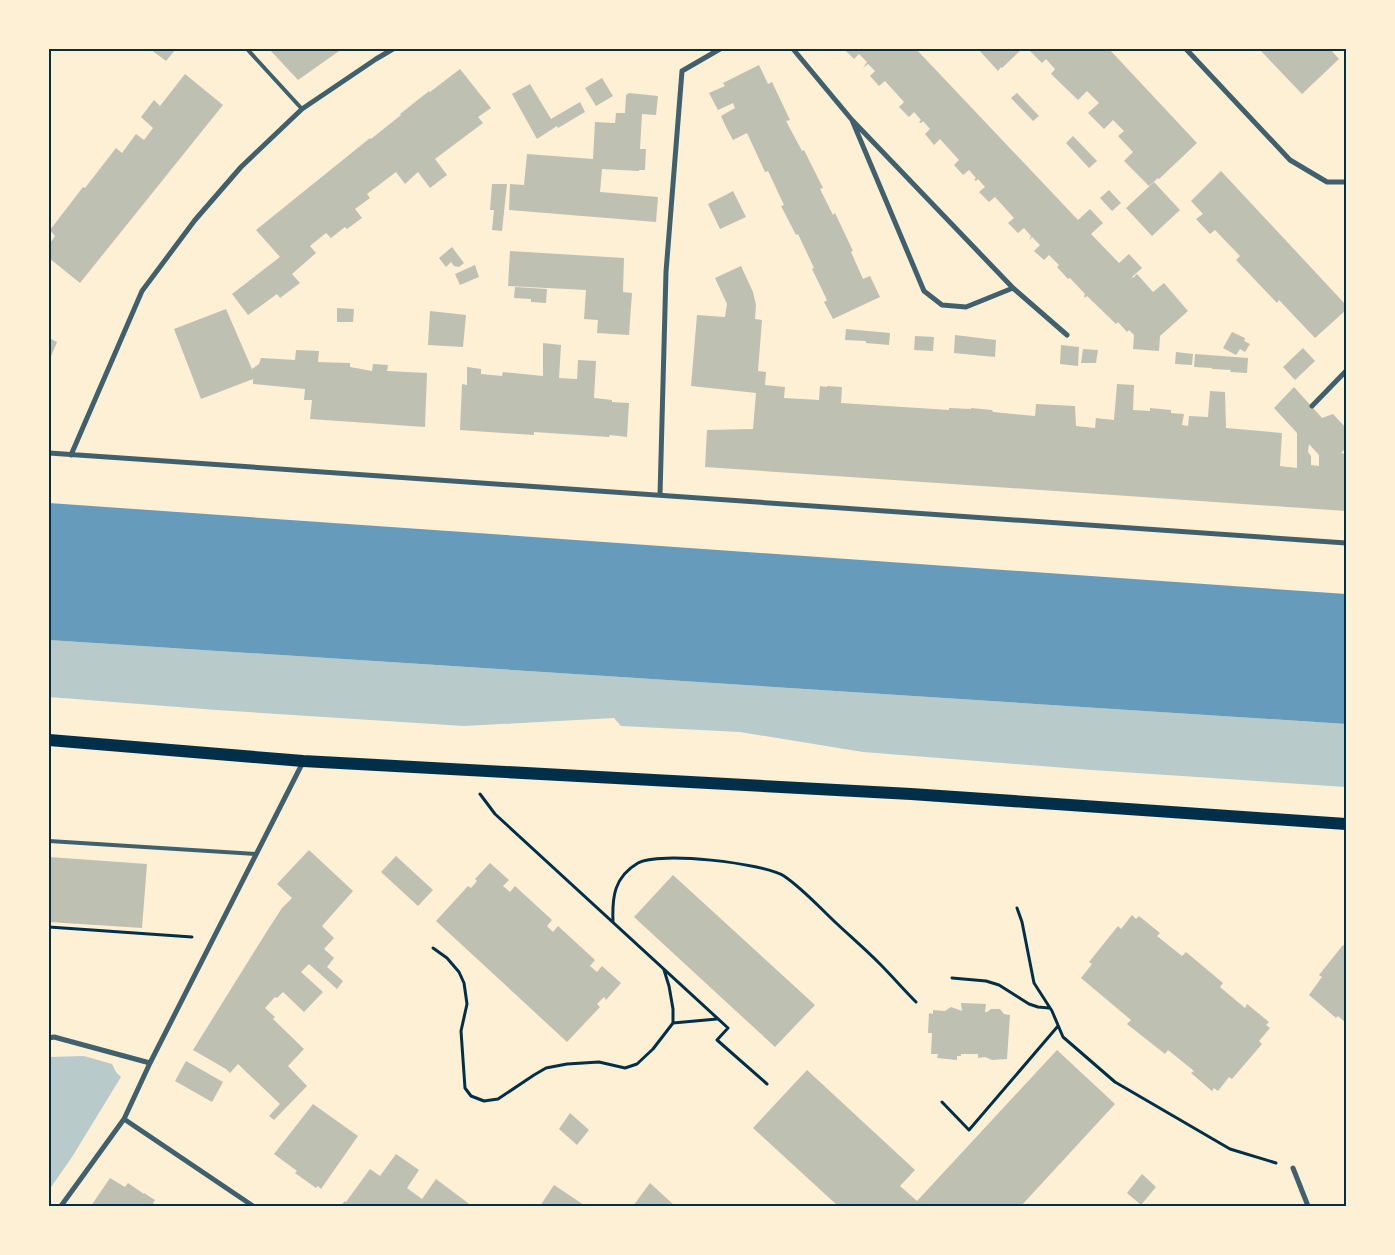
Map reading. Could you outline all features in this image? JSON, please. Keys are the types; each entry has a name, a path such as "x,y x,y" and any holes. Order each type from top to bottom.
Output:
{"main road":[{"path":"49,740 303,761 902,793 1346,824"}],"street":[{"path":"71,455 142,291 195,220 241,167 302,109 393,49"},
{"path":"660,495 666,272 682,71 720,49"},
{"path":"793,49 852,120 1013,288 1067,335"},
{"path":"1186,49 1290,160 1327,182 1346,182"},
{"path":"852,120 924,291 942,305 966,307 1013,288"},
{"path":"1312,406 1346,371"},
{"path":"49,453 1346,543"},
{"path":"60,1206 124,1119 150,1063 303,761"},
{"path":"49,1038 54,1037 150,1063"},
{"path":"124,1119 253,1206"},
{"path":"1293,1168 1308,1206"}],"lane":[{"path":"247,49 302,109"},
{"path":"49,841 256,854"}],"path":[{"path":"462,769 495,814 728,1028 717,1040 767,1084"},
{"path":"614,923 613,905 619,881 637,864 646,860 723,861 767,870 782,875 802,890 878,962 916,1002"},
{"path":"1017,908 1022,922 1034,983 1050,1008 1063,1038 1115,1082 1230,1149 1293,1168"},
{"path":"49,927 213,939"},
{"path":"434,948 447,958 459,972 464,983 467,1004 461,1031 465,1088 471,1096 484,1101 498,1099 546,1068 566,1064 599,1062 625,1068 637,1064 653,1049 673,1023 671,994 664,970"},
{"path":"952,978 986,981 999,985 1038,1008 1050,1008"},
{"path":"673,1023 718,1019"},
{"path":"942,1102 969,1130 1058,1026"}],"shaded area":[{"path":"49,640 1346,724 1346,787 863,752 740,732 621,726 614,718 464,726 49,697"},
{"path":"84,1056 112,1064 121,1077 72,1157 49,1190 49,1057"}],"water":[{"path":"49,503 1346,594 1346,724 49,640"}],"building":[{"path":"150,49 176,49 166,61"},
{"path":"269,49 342,49 298,80"},
{"path":"844,49 916,49 1078,220 1090,209 1103,223 1091,234 1119,263 1129,254 1142,268 1132,277 1137,274 1153,292 1164,283 1188,311 1160,336 1159,351 1133,349 1134,335 1129,330 1127,332 1118,322 1116,324 1087,296 1085,298 1085,294 1070,278 1068,279 1057,267 1059,265 1049,255 1044,260 1034,251 1040,245 1032,237 1029,241 1031,236 1024,228 1018,233 1008,223 1014,218 995,197 989,202 979,192 985,187 978,179 974,180 976,178 969,170 963,175 954,165 959,160 940,139 934,145 925,134 930,129 923,121 919,122 921,120 914,112 909,117 899,107 904,102 885,81 879,86 870,76 875,71 868,64 863,68 867,62 859,54 854,59"},
{"path":"978,49 1022,49 998,71"},
{"path":"1028,49 1109,49 1197,143 1149,186 1124,161 1133,152 1118,136 1124,131 1113,120 1104,129 1088,113 1099,103 1087,91 1078,100 1051,74 1055,69 1046,59 1042,63"},
{"path":"1259,49 1330,49 1339,59 1302,94"},
{"path":"759,65 768,84 772,82 790,120 786,121 802,151 804,150 823,188 820,189 833,215 835,213 853,251 851,252 863,279 870,276 880,297 833,319 824,302 827,300 812,269 814,268 798,234 796,235 781,206 784,205 768,171 765,172 747,133 733,140 726,127 721,116 735,108 733,103 718,110 709,93 725,86 723,83"},
{"path":"460,69 491,108 478,117 483,123 435,159 447,175 430,188 418,172 405,184 396,172 367,194 370,198 355,209 362,218 347,229 345,227 331,238 326,233 310,246 316,253 292,274 300,283 280,298 277,294 248,315 232,294 280,257 256,230 429,91"},
{"path":"185,74 223,105 80,283 49,258 49,245 55,236 50,230 116,148 122,153 136,134 144,140 153,128 141,117 154,100 160,106"},
{"path":"602,78 613,96 596,106 585,88"},
{"path":"530,84 551,119 580,102 585,112 558,128 557,126 537,139 512,94"},
{"path":"629,93 658,96 656,115 642,114 640,149 646,149 645,170 602,169 600,192 658,197 656,222 509,210 510,184 524,185 527,154 593,159 595,122 615,123 616,113 625,113 626,95"},
{"path":"1017,93 1039,116 1033,121 1011,98"},
{"path":"1073,136 1097,161 1089,168 1066,143"},
{"path":"1221,171 1346,305 1346,310 1315,338 1279,300 1277,303 1236,260 1240,256 1215,230 1210,234 1196,219 1203,214 1191,201"},
{"path":"1154,182 1180,210 1152,236 1126,208"},
{"path":"492,184 507,184 502,231 492,230 494,210 490,210"},
{"path":"1109,190 1121,203 1112,211 1100,198"},
{"path":"733,191 746,217 720,229 708,204"},
{"path":"452,247 464,263 459,267 454,266 451,262 446,267 439,258"},
{"path":"510,251 624,258 623,292 632,293 629,335 597,333 598,320 584,319 586,290 508,286"},
{"path":"475,265 479,277 460,285 455,274"},
{"path":"741,266 753,292 756,305 755,319 762,320 758,371 766,372 765,385 785,387 784,398 819,400 820,386 827,386 842,387 841,403 949,410 949,408 971,408 1035,416 1036,404 1075,406 1076,426 1095,428 1096,418 1114,420 1117,384 1134,385 1133,410 1150,411 1150,408 1171,410 1171,413 1184,414 1182,425 1188,426 1189,416 1208,417 1210,391 1225,392 1226,428 1282,433 1280,466 1297,468 1297,433 1274,408 1294,387 1322,418 1333,414 1346,428 1346,448 1341,453 1346,454 1346,511 705,467 707,430 753,429 756,393 691,386 697,315 725,317 727,304 715,278","holes":["1309,444 1319,455 1319,466 1311,465 1311,456 1308,452"]},
{"path":"515,287 547,289 546,303 531,302 531,299 514,298"},
{"path":"337,308 354,309 353,322 337,322"},
{"path":"226,309 252,369 259,364 261,358 295,360 296,350 319,351 318,362 350,363 350,367 372,371 373,364 388,365 387,371 427,373 425,427 310,419 312,400 304,400 305,389 253,384 253,379 201,399 174,329"},
{"path":"430,311 466,315 463,347 428,345"},
{"path":"846,329 890,333 889,345 845,340"},
{"path":"1232,332 1245,338 1244,341 1250,344 1245,352 1240,349 1236,355 1223,348"},
{"path":"955,335 996,340 995,357 954,353"},
{"path":"915,336 934,337 933,351 914,350"},
{"path":"49,338 57,342 49,361"},
{"path":"543,343 561,345 559,378 577,379 578,360 596,361 594,398 629,403 627,437 534,432 534,435 460,430 462,384 467,385 467,367 481,369 481,374 502,376 503,372 543,376"},
{"path":"1061,345 1079,347 1078,366 1060,364"},
{"path":"1303,348 1315,361 1295,380 1283,367"},
{"path":"1083,349 1098,350 1096,363 1081,363"},
{"path":"1176,352 1193,354 1192,365 1175,364"},
{"path":"1195,354 1248,358 1247,373 1194,367"},
{"path":"309,850 353,891 322,926 334,938 324,949 334,958 327,967 343,981 337,989 309,964 301,972 323,992 304,1012 283,992 277,998 275,997 265,1008 275,1017 273,1019 304,1049 288,1066 307,1086 274,1120 269,1116 280,1104 238,1064 230,1073 193,1050 282,908 292,898 277,884"},
{"path":"396,856 433,890 418,906 381,872"},
{"path":"49,857 147,864 142,928 49,922"},
{"path":"490,863 509,880 503,886 510,892 515,886 552,920 547,926 553,932 558,926 595,960 590,966 597,972 602,966 621,983 606,1000 604,997 597,1004 600,1007 567,1042 436,921 468,886 471,888 477,881 475,879"},
{"path":"673,875 815,1005 775,1047 634,917"},
{"path":"1132,915 1136,919 1139,916 1160,933 1157,936 1182,956 1186,952 1223,983 1220,987 1245,1008 1247,1004 1269,1022 1266,1025 1270,1028 1259,1041 1262,1044 1232,1079 1229,1077 1218,1091 1214,1088 1212,1091 1191,1073 1194,1071 1168,1050 1165,1054 1127,1024 1131,1020 1081,978 1092,964 1089,962 1118,926 1121,929"},
{"path":"1343,945 1346,947 1346,1023 1338,1016 1336,1018 1309,995 1322,977 1319,975"},
{"path":"961,1003 986,1004 985,1012 991,1009 1000,1009 1004,1014 1010,1015 1007,1059 992,1060 985,1057 978,1058 978,1054 961,1054 961,1056 957,1056 957,1060 937,1058 938,1054 931,1054 932,1033 928,1033 929,1013 933,1014 933,1010 945,1011 951,1007 962,1011"},
{"path":"1057,1050 1115,1104 1021,1206 838,1206 753,1128 807,1070 915,1170 900,1186 917,1201"},
{"path":"186,1061 223,1082 212,1102 175,1081"},
{"path":"313,1104 358,1136 321,1189 318,1186 316,1188 295,1173 297,1171 274,1154"},
{"path":"570,1113 589,1130 577,1145 559,1129"},
{"path":"396,1154 419,1170 407,1188 422,1199 436,1179 472,1206 345,1206 342,1204 346,1202 370,1169 380,1176"},
{"path":"1142,1174 1156,1187 1141,1205 1127,1193"},
{"path":"110,1178 125,1187 128,1183 155,1200 153,1203 157,1206 91,1206"},
{"path":"650,1183 675,1206 633,1206"},
{"path":"554,1185 584,1205 540,1206"}]}
